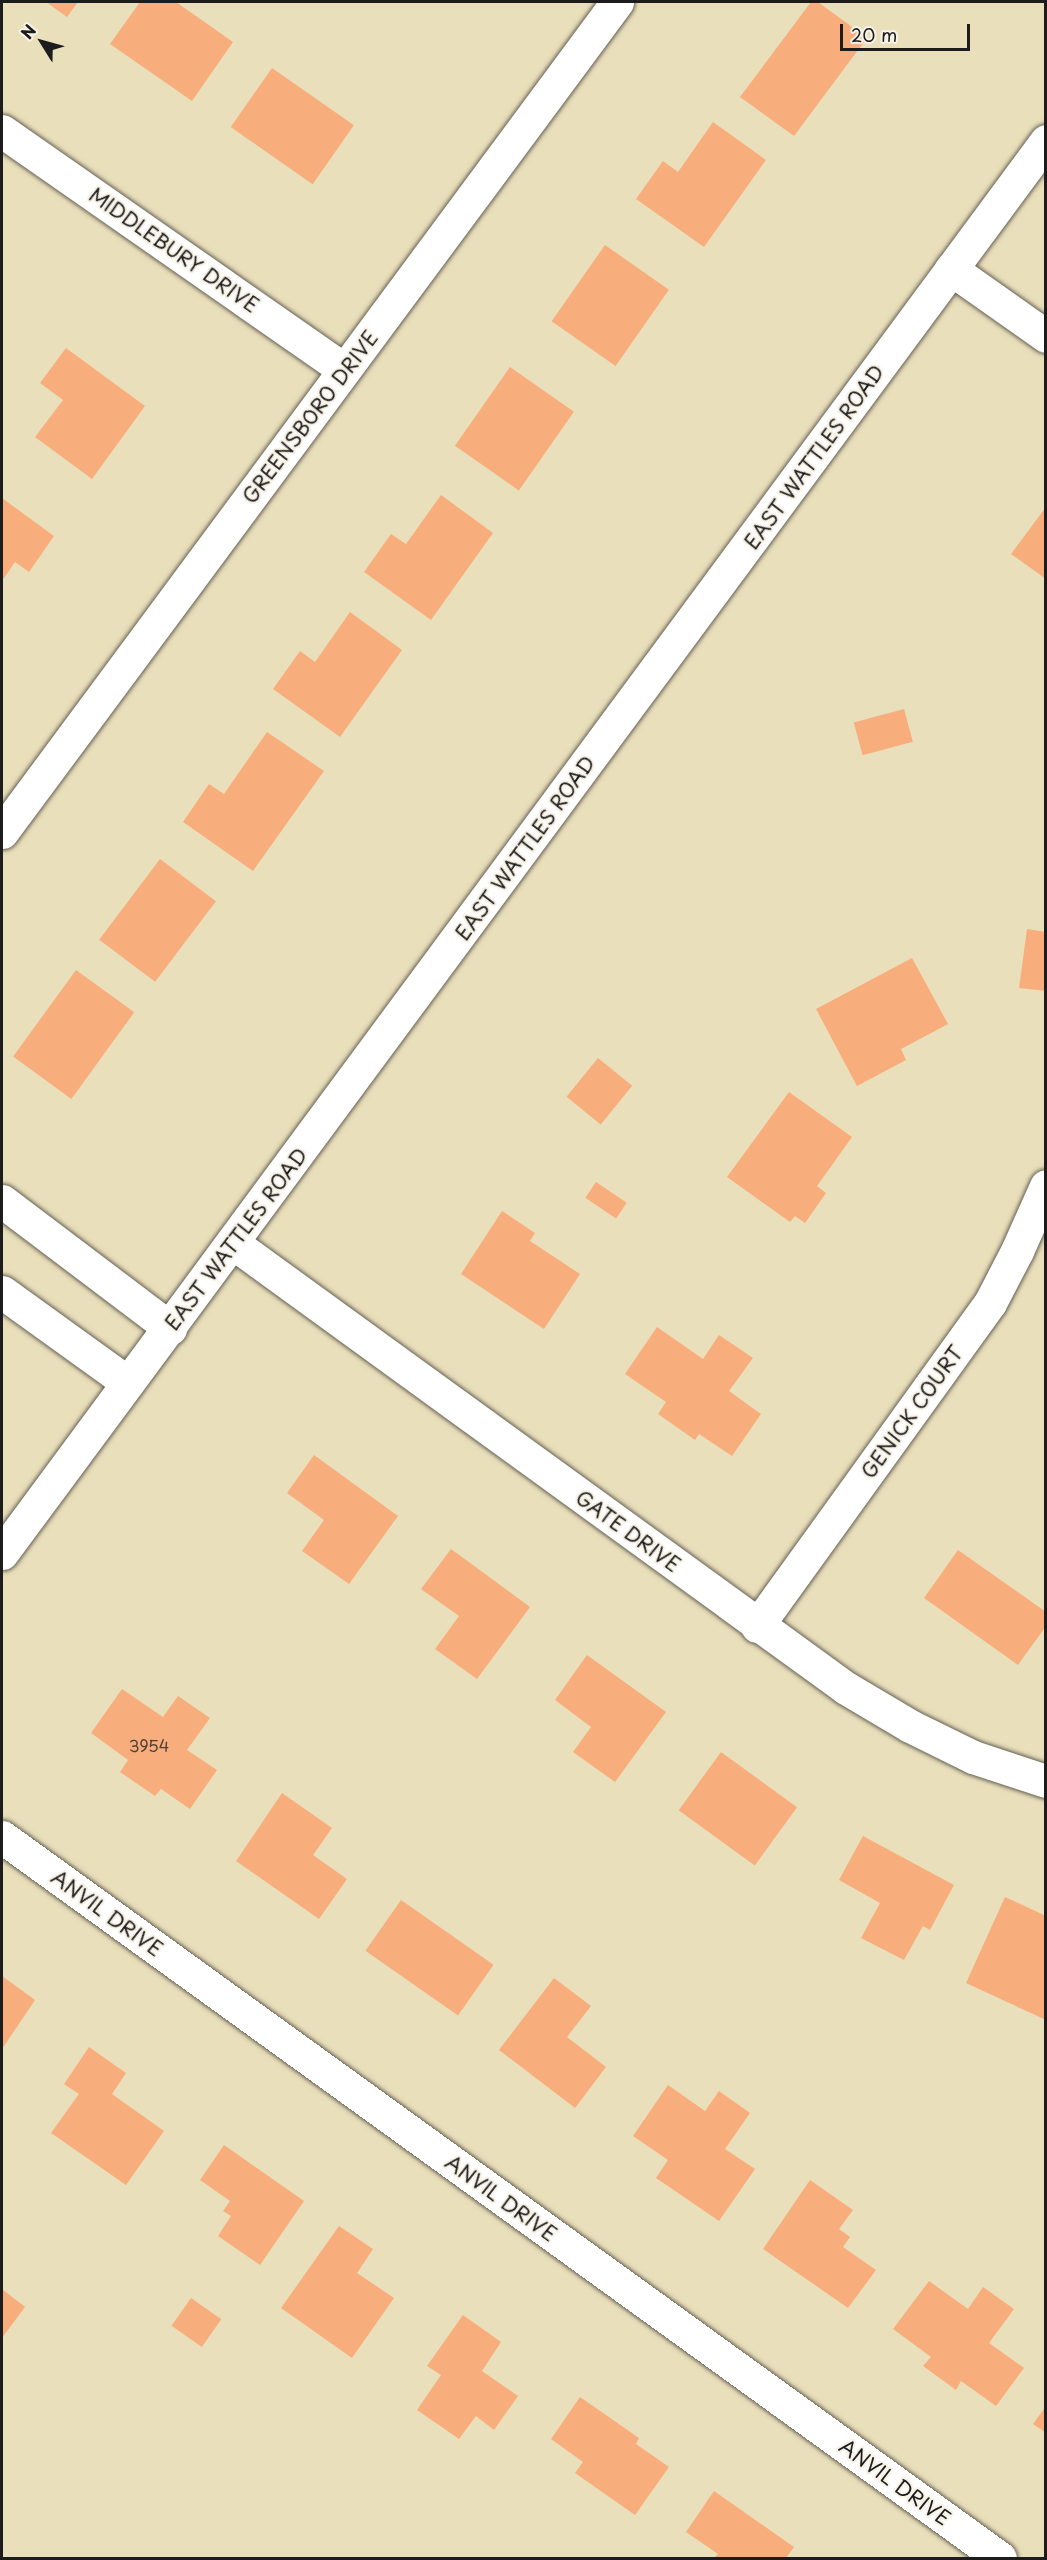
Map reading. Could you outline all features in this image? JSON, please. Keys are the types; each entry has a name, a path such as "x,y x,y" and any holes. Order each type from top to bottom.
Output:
{"street":[{"name":"GREENSBORO DRIVE","path":"2,832 617,2"},
{"name":"MIDDLEBURY DRIVE","path":"2,131 344,370"},
{"name":"EAST WATTLES ROAD","path":"2,1553 1046,141"},
{"path":"951,269 1046,336"},
{"name":"GENICK COURT","path":"757,1626 990,1303 1017,1251 1046,1186"},
{"path":"2,1201 170,1328"},
{"name":"GATE DRIVE","path":"233,1243 757,1626 846,1688 910,1726 974,1757 1046,1781"},
{"path":"2,1292 128,1383"},
{"name":"ANVIL DRIVE","path":"2,1837 1000,2559"}],"building":[{"path":"46,2 78,2 67,17"},
{"path":"140,2 176,2 233,42 192,101 110,44"},
{"path":"811,2 818,2 867,38 794,136 740,97"},
{"path":"272,68 354,125 313,184 231,127"},
{"path":"713,122 766,160 704,247 636,199 663,161 678,172"},
{"path":"605,245 669,290 616,366 552,321"},
{"path":"66,348 145,406 92,479 35,437 63,400 40,383"},
{"path":"510,367 574,412 519,490 455,446"},
{"path":"441,495 493,533 431,620 364,572 391,534 406,544"},
{"path":"2,498 54,536 29,572 15,562 2,581"},
{"path":"1046,507 1046,579 1011,554"},
{"path":"350,612 402,650 340,737 273,689 300,651 315,662"},
{"path":"904,709 913,742 863,755 854,722"},
{"path":"267,732 324,771 253,871 183,822 209,784 224,794"},
{"path":"160,859 216,901 155,982 99,940"},
{"path":"1027,929 1046,932 1046,991 1019,988"},
{"path":"912,958 948,1024 901,1049 906,1060 857,1086 816,1009"},
{"path":"76,970 134,1012 71,1099 13,1057"},
{"path":"598,1058 632,1086 601,1125 567,1097"},
{"path":"789,1092 852,1137 817,1186 826,1193 805,1223 795,1216 790,1222 727,1177"},
{"path":"596,1182 627,1203 616,1218 585,1198"},
{"path":"502,1211 535,1233 530,1241 580,1274 544,1329 461,1274"},
{"path":"657,1327 703,1359 719,1335 753,1358 729,1391 761,1414 732,1456 699,1434 695,1440 658,1414 666,1402 625,1374"},
{"path":"314,1455 398,1516 349,1584 302,1551 324,1520 287,1493"},
{"path":"451,1549 530,1607 477,1679 435,1649 459,1616 421,1589"},
{"path":"958,1550 1046,1612 1046,1626 1018,1665 924,1598"},
{"path":"587,1655 666,1712 615,1782 573,1752 591,1727 555,1700"},
{"path":"122,1689 163,1717 178,1696 210,1718 187,1750 217,1770 190,1809 161,1789 155,1796 120,1772 128,1760 91,1733"},
{"path":"721,1752 797,1807 755,1866 679,1810"},
{"path":"282,1793 332,1828 313,1855 347,1879 319,1919 236,1861"},
{"path":"863,1836 954,1885 930,1930 923,1926 904,1960 861,1938 880,1903 839,1880"},
{"path":"1005,1897 1046,1916 1046,2020 966,1983"},
{"path":"401,1900 494,1965 458,2016 365,1951"},
{"path":"2,1976 35,2000 2,2049"},
{"path":"554,1978 591,2006 567,2037 606,2067 575,2108 499,2050"},
{"path":"89,2047 126,2073 112,2094 164,2131 126,2185 51,2133 79,2094 64,2084"},
{"path":"668,2085 705,2111 719,2091 750,2113 725,2149 755,2169 719,2221 656,2178 668,2160 633,2136"},
{"path":"224,2145 304,2201 260,2265 218,2236 231,2216 223,2211 230,2201 200,2180"},
{"path":"810,2180 853,2210 839,2229 850,2237 843,2247 876,2270 848,2308 763,2249"},
{"path":"339,2226 373,2249 357,2273 394,2298 352,2358 281,2308"},
{"path":"929,2281 968,2309 983,2287 1014,2309 989,2343 1024,2368 996,2406 961,2381 956,2390 923,2366 931,2357 893,2329"},
{"path":"2,2289 25,2307 2,2338"},
{"path":"191,2298 221,2319 202,2347 171,2326"},
{"path":"463,2315 501,2342 482,2371 518,2396 494,2430 476,2416 459,2439 417,2410 441,2375 427,2366"},
{"path":"580,2397 639,2438 636,2444 669,2467 635,2515 575,2473 583,2462 551,2439"},
{"path":"1046,2406 1046,2433 1033,2424"},
{"path":"714,2491 794,2547 786,2558 714,2558 718,2554 686,2532"}]}
